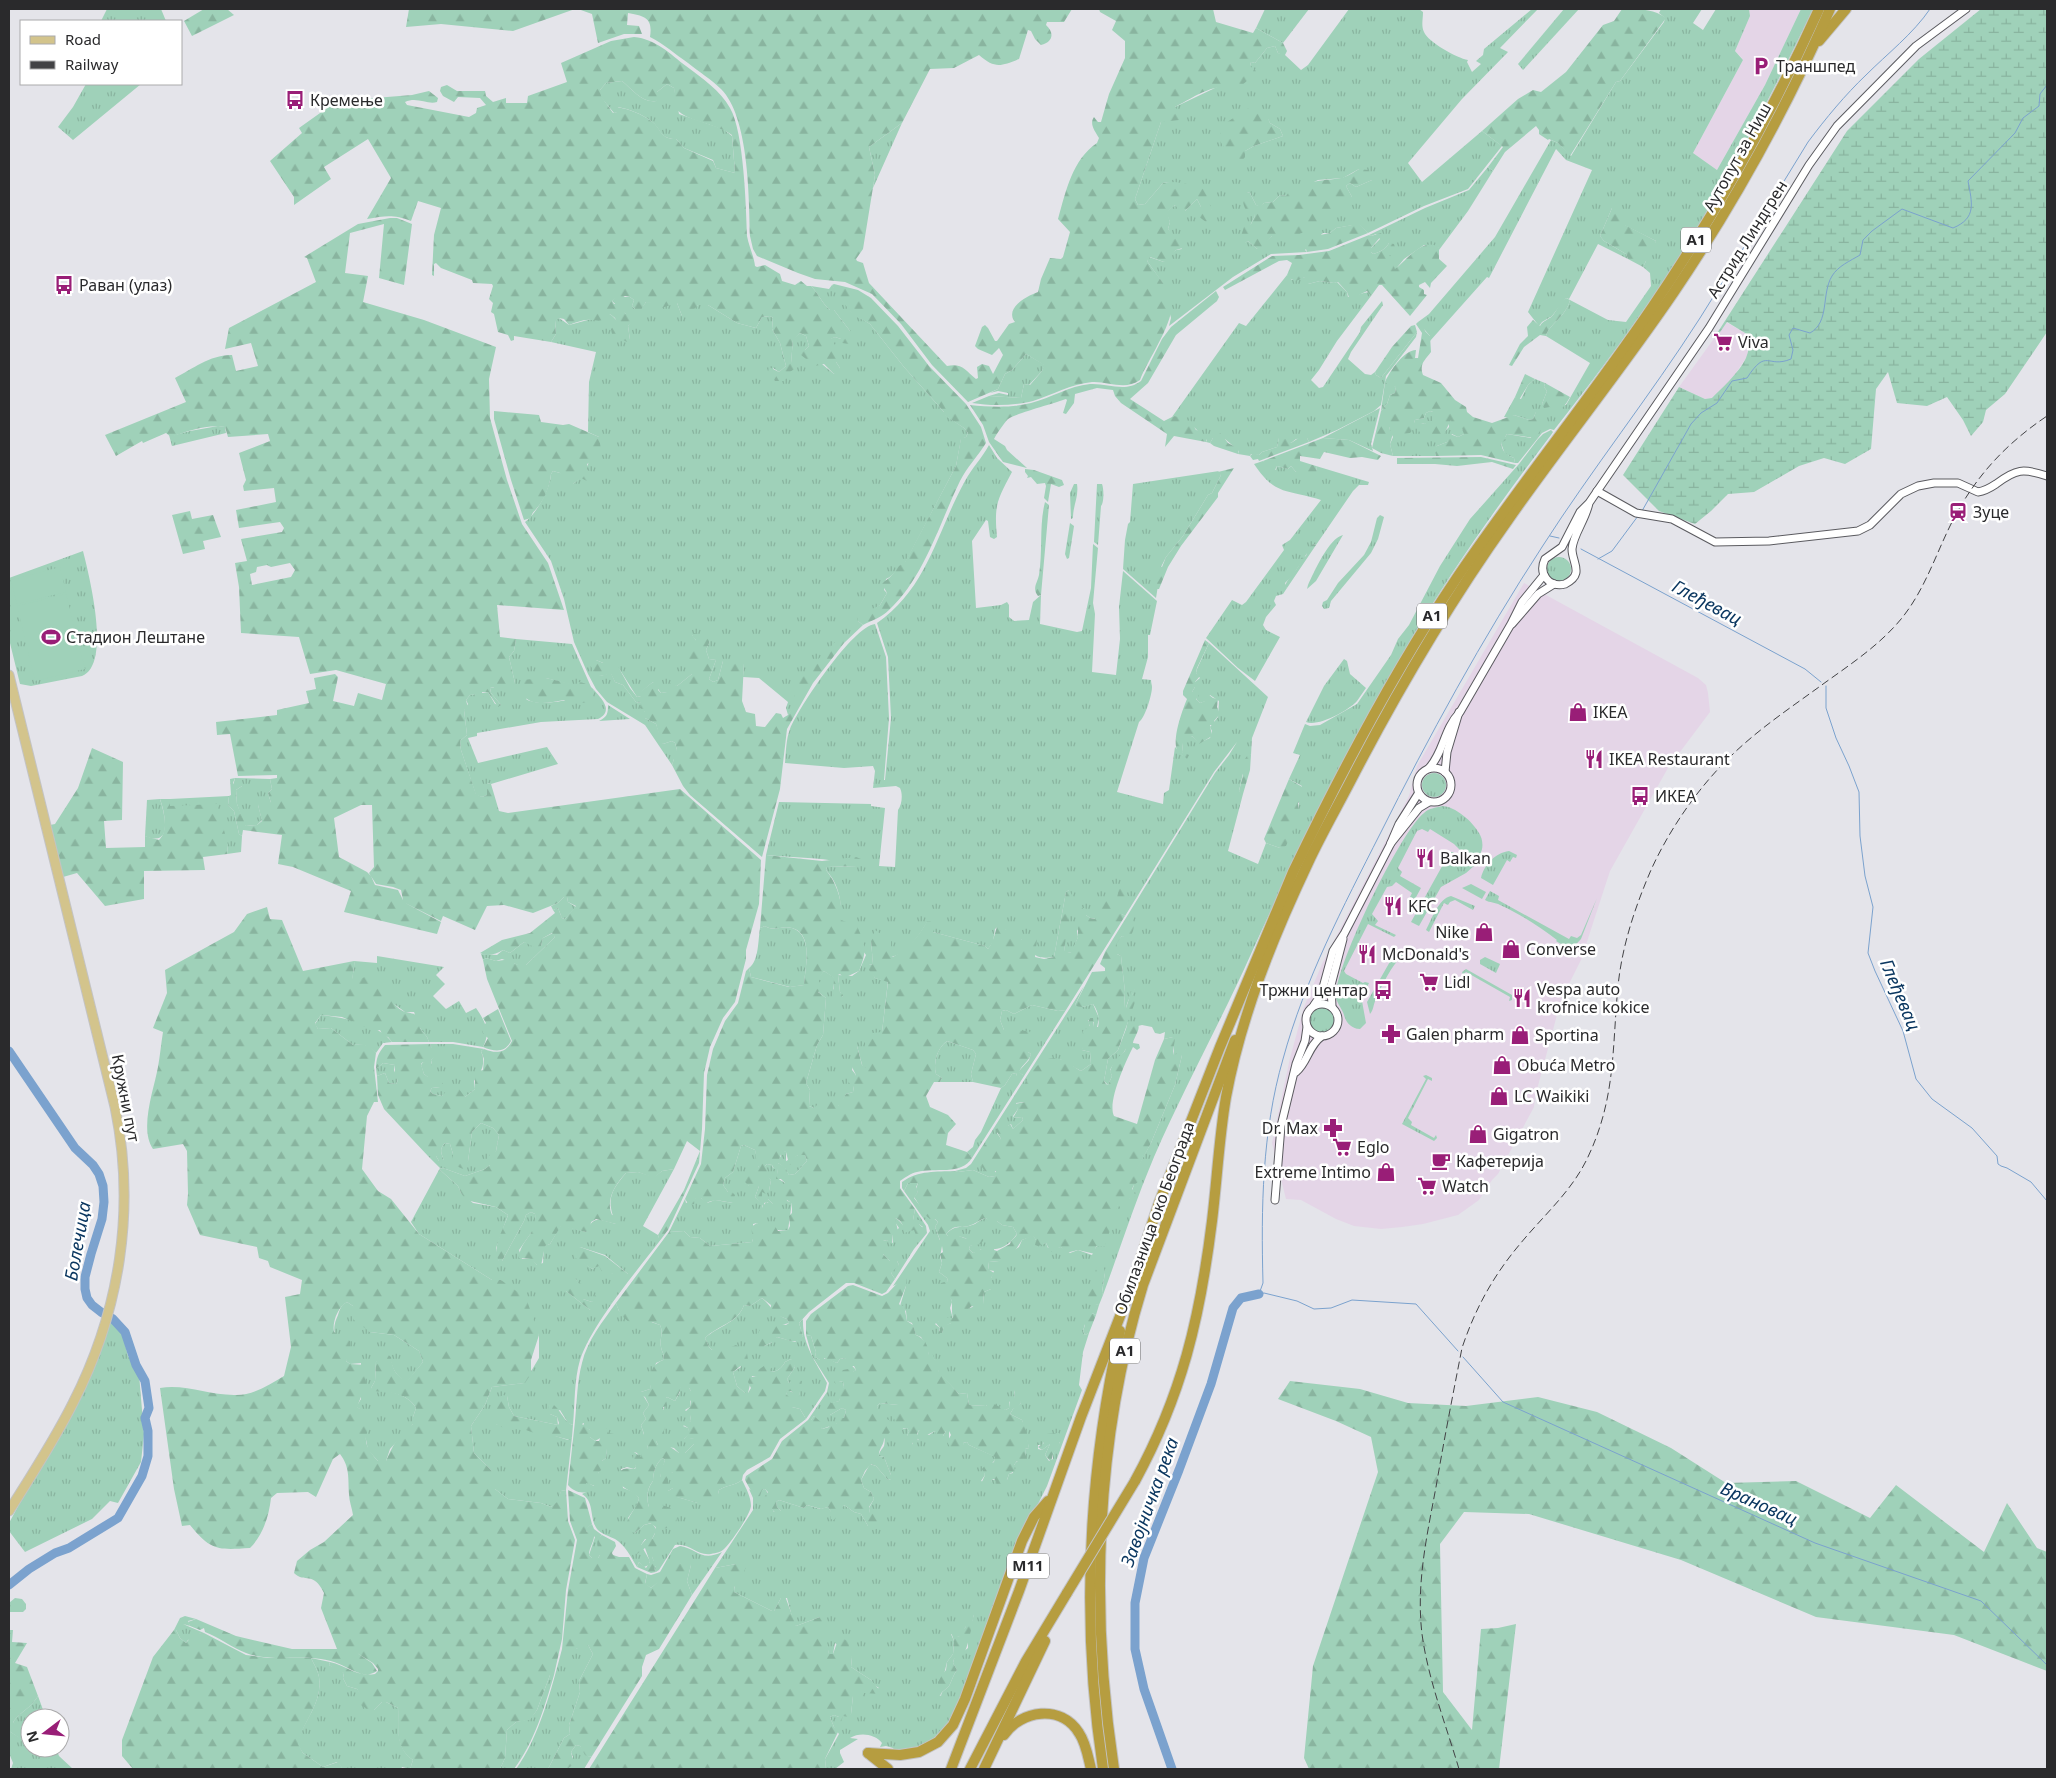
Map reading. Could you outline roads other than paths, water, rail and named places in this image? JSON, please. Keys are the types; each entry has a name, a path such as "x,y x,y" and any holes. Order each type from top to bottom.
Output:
{"highway":[{"name":"Аутопут за Ниш","path":"1567,432 1651,309 1714,211 1772,107 1819,9"},
{"name":"Аутопут за Ниш","path":"1567,432 1658,315 1705,244 1749,170 1810,54 1830,9"},
{"path":"1810,54 1846,9"},
{"name":"A1","path":"1128,1293 1160,1203 1220,1047 1293,872 1311,835 1362,739 1431,618 1492,526 1567,432"},
{"name":"A1","path":"1268,955 1310,859 1390,707 1463,586 1556,446"},
{"path":"970,1769 995,1718 1057,1607 1135,1481 1162,1429 1187,1359 1204,1273 1226,1096 1244,1028 1268,955"},
{"name":"Обилазница око Београда","path":"1114,1769 1103,1669 1100,1580 1106,1472 1116,1402 1134,1314 1143,1285 1268,955"},
{"path":"888,1769 868,1753 900,1755 919,1752 938,1742 953,1725 965,1699 1025,1535 1034,1517 1053,1494 1128,1293"},
{"name":"Обилазница око Београда","path":"1103,1769 1092,1663 1090,1557 1101,1429 1113,1359 1128,1293"},
{"name":"M11","path":"951,1769 1053,1494"},
{"path":"984,1769 1030,1674 1051,1627 1057,1607"},
{"path":"989,1757 1009,1729 1025,1717 1046,1713 1065,1720 1078,1731 1091,1769"}],"main road":[{"name":"Кружни пут","path":"9,675 120,1130 124,1174 124,1215 119,1269 106,1322 73,1403 9,1511"}],"street":[{"name":"Астрид Линдгрен","path":"1445,772 1446,752 1460,712 1512,624 1522,602 1544,575 1542,569 1545,559 1565,542 1580,512 1589,503 1709,328 1809,165 1832,133 1859,102 1906,55 1959,11 1966,9"},
{"path":"1597,491 1640,514 1672,519 1715,542 1747,543 1862,530 1901,494 1923,485 1958,484 1978,492 1987,490 2008,475 2018,471 2032,471 2047,476"},
{"name":"Астрид Линдгрен","path":"1512,624 1538,594 1554,584 1565,584 1572,580 1577,568 1573,544 1587,515 1589,503"},
{"path":"1555,551 1567,552 1574,558"},
{"path":"1544,575 1554,584"},
{"name":"Астрид Линдгрен","path":"1429,768 1436,759 1451,721 1460,712"},
{"path":"1390,845 1419,808 1429,802 1441,801 1449,793 1450,780 1445,772 1436,768 1429,768 1418,776 1416,785 1418,794 1429,802"},
{"path":"1275,1200 1281,1126 1296,1072 1296,1064 1306,1038 1305,1017 1308,1010 1321,995 1333,951 1344,934 1399,824 1418,794"},
{"path":"1296,1072 1301,1068 1312,1045 1322,1036 1332,1032 1338,1023 1338,1016 1332,1007 1331,985 1344,934"},
{"path":"1314,1005 1325,1004 1332,1007"},
{"path":"1307,1028 1315,1035 1322,1036"}],"waterway":[{"path":"1458,1351 1416,1304 1352,1300 1331,1308 1314,1309 1297,1301 1264,1293 1259,1294 1263,1283 1264,1170 1271,1114 1283,1059 1302,1000 1352,889 1437,724 1520,582 1561,518 1700,318 1808,142 1851,91 1908,35 1930,9"},
{"path":"1642,511 1691,424 1701,413 1717,403 1732,381 1747,378 1759,363 1763,361 1777,362 1791,359 1793,350 1789,335 1793,328 1810,333 1816,328 1823,315 1832,276 1841,267 1860,255 1863,240 1872,231 1902,209 1953,228 1966,220 1971,209 1968,181 2015,133 2023,118 2039,106 2040,94 2047,85"},
{"path":"1598,559 1612,551 1638,516"},
{"name":"Глеђевац","path":"1550,536 1559,538"},
{"name":"Глеђевац","path":"1581,549 1805,669 1821,682"},
{"name":"Глеђевац","path":"1826,686 1826,708 1836,738 1859,792 1860,836 1865,876 1873,907 1868,953 1903,1031 1916,1079 1932,1099 1972,1128 1997,1156 1998,1164 2031,1182 2047,1201"},
{"name":"Болечица","path":"9,1051 75,1148 93,1165 99,1174 103,1186 102,1219 85,1277 85,1289 87,1298 92,1305 113,1319 125,1332 136,1365 145,1381 149,1408 145,1418 148,1431 148,1456 142,1476 118,1518 69,1548 55,1553 29,1569 9,1585"},
{"name":"Завојничка река","path":"1172,1769 1144,1689 1135,1649 1135,1603 1144,1558 1211,1384 1233,1308 1241,1298 1259,1294"},
{"name":"Врановац","path":"1463,1357 1503,1402 1815,1543 1981,1601 2047,1665"}],"railway":[{"path":"1459,1769 1428,1668 1422,1634 1420,1597 1426,1541 1462,1348 1479,1306 1493,1281 1510,1256 1573,1182 1587,1159 1596,1137 1608,1095 1618,986 1626,941 1651,870 1667,839 1687,808 1721,766 1764,727 1859,658 1895,626 1920,591 1950,526 1979,478 2003,451 2047,416"}],"place":[{"name":"Траншпед","path":"1761,66"},
{"name":"Кремење","path":"295,100"},
{"name":"Раван (улаз)","path":"64,285"},
{"name":"Viva","path":"1723,342"},
{"name":"Зуце","path":"1958,512"},
{"name":"Стадион Лештане","path":"51,637"},
{"name":"IKEA","path":"1578,712"},
{"name":"IKEA Restaurant","path":"1594,759"},
{"name":"ИКЕА","path":"1640,796"},
{"name":"Balkan","path":"1425,858"},
{"name":"KFC","path":"1393,906"},
{"name":"Nike","path":"1484,932"},
{"name":"Converse","path":"1511,949"},
{"name":"McDonald's","path":"1367,954"},
{"name":"Lidl","path":"1429,982"},
{"name":"Тржни центар","path":"1383,990"},
{"name":"Vespa auto krofnice kokice","path":"1522,998"},
{"name":"Galen pharm","path":"1391,1034"},
{"name":"Sportina","path":"1520,1035"},
{"name":"Obuća Metro","path":"1502,1065"},
{"name":"LC Waikiki","path":"1499,1096"},
{"name":"Dr. Max","path":"1333,1128"},
{"name":"Gigatron","path":"1478,1134"},
{"name":"Eglo","path":"1342,1147"},
{"name":"Кафетерија","path":"1441,1161"},
{"name":"Extreme Intimo","path":"1386,1172"},
{"name":"Watch","path":"1427,1186"}]}
